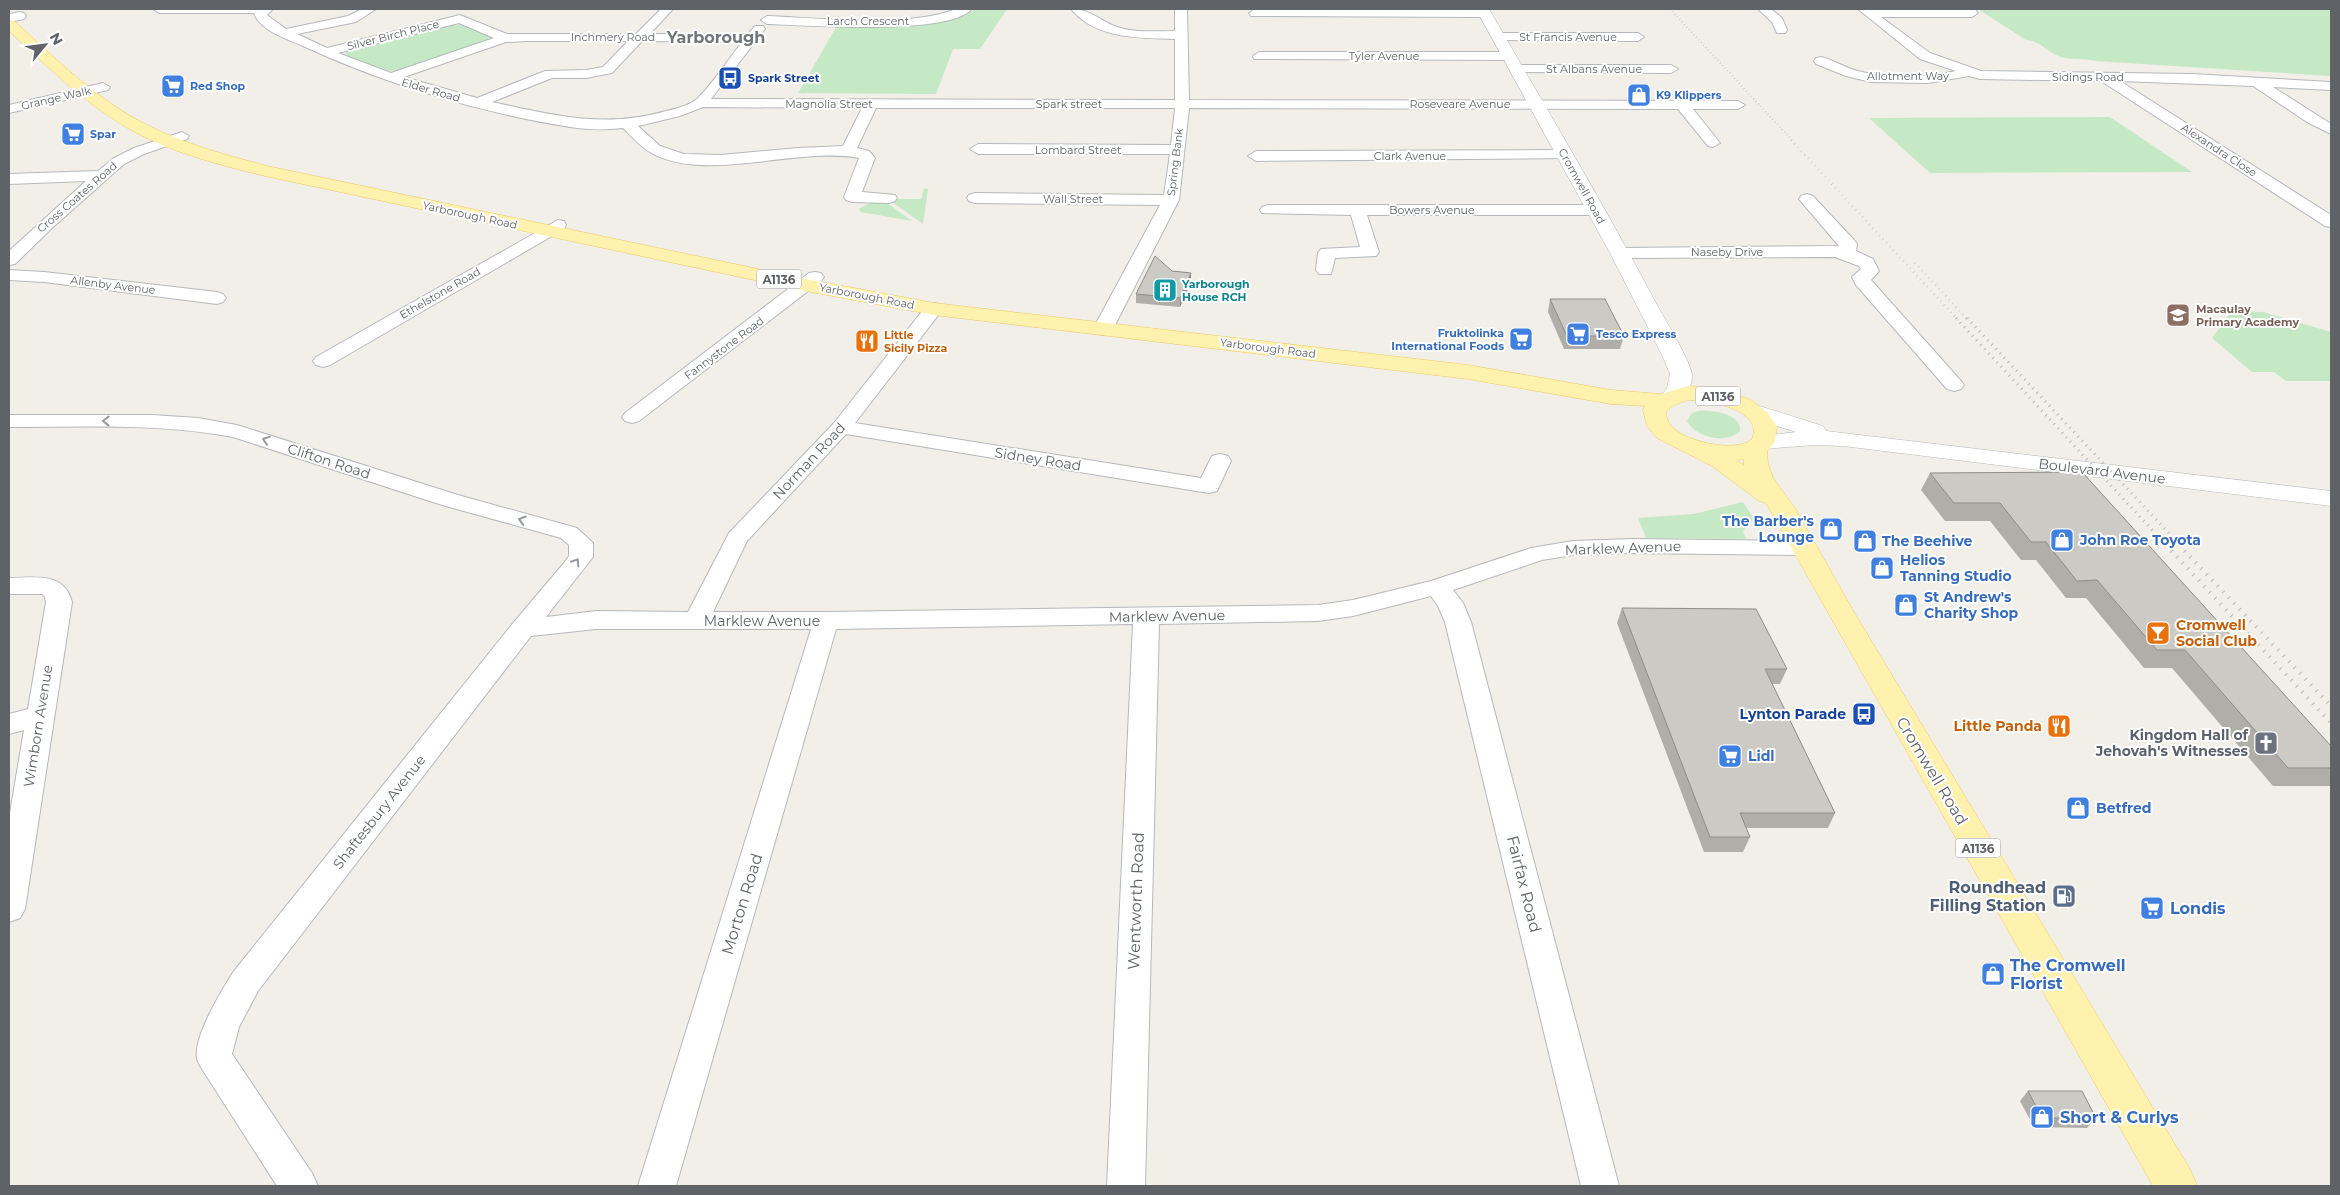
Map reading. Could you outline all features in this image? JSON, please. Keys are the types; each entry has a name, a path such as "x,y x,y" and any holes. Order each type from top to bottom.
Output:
{"main road":[{"name":"Yarborough Road","path":"13,19 95,89 122,118 175,138 216,158 265,171 810,281 934,309 1468,372 1628,399 1667,398"},
{"name":"Yarborough Road","path":"1595,394 1632,412 1664,433"},
{"name":"A1136","path":"1664,433 1681,443 1702,450 1728,453 1759,446 1767,432 1763,422 1753,411 1737,402 1719,396 1686,394 1667,398"},
{"path":"1664,433 1655,421 1654,410 1667,398"},
{"name":"Cromwell Road","path":"1759,446 1756,464 1761,478 1782,508 1802,548 2176,1186"},
{"name":"Cromwell Road","path":"1702,450 1757,486 1782,508"}],"street":[{"path":"159,9 266,9"},
{"name":"Elder Road","path":"266,9 260,14 263,19 286,33 326,52 390,78 477,103 575,123 626,123 672,114 701,103"},
{"path":"286,33 352,19 370,9"},
{"name":"Silver Birch Place","path":"326,52 460,18 473,9"},
{"path":"477,103 550,74 586,74 607,70 667,9"},
{"path":"701,103 776,9"},
{"name":"Larch Crescent","path":"767,20 912,21 946,17 966,9"},
{"path":"1078,9 1106,29 1116,32 1180,35"},
{"name":"Spring Bank","path":"1103,329 1171,200 1182,104 1181,9"},
{"path":"1764,9 1780,26 1794,25"},
{"path":"1255,14 1483,11"},
{"name":"Cromwell Road","path":"1483,11 1514,62 1564,156 1620,253 1679,366 1696,382 1719,396"},
{"path":"1867,11 1968,11 1984,21"},
{"name":"Sidings Road","path":"1867,11 1925,56 1967,72 1995,77 2174,78 2331,86"},
{"path":"460,18 505,38"},
{"name":"Inchmery Road","path":"505,38 528,36 751,38"},
{"name":"St Francis Avenue","path":"1499,37 1638,37"},
{"path":"390,78 505,38"},
{"name":"Tyler Avenue","path":"1259,56 1514,62"},
{"name":"Allotment Way","path":"1821,61 1852,74 1869,77 1942,77 1967,72"},
{"name":"St Albans Avenue","path":"1514,62 1671,69"},
{"name":"Alexandra Close","path":"2106,78 2331,222"},
{"path":"2257,82 2331,130"},
{"name":"Grange Walk","path":"9,109 95,89"},
{"name":"Magnolia Street","path":"701,103 956,105"},
{"name":"Roseveare Avenue","path":"1182,104 1738,105"},
{"name":"Spark street","path":"956,105 1182,104"},
{"path":"848,151 870,105"},
{"path":"1682,105 1713,143"},
{"path":"626,123 655,149 690,158 733,159 814,151 848,151 864,154 867,158 852,197 889,198"},
{"name":"Cross Coates Road","path":"9,260 100,176 129,155 175,138"},
{"name":"Lombard Street","path":"978,149 1178,150"},
{"name":"Clark Avenue","path":"1256,156 1564,156"},
{"path":"9,179 100,176"},
{"name":"Wall Street","path":"975,198 1171,200"},
{"path":"1807,199 1848,244 1848,250 1835,252"},
{"name":"Bowers Avenue","path":"1268,210 1595,210"},
{"path":"1325,270 1327,253 1370,252 1358,210"},
{"name":"Ethelstone Road","path":"323,361 553,228"},
{"name":"Naseby Drive","path":"1620,253 1835,252 1854,256 1867,263 1870,271 1861,277 1862,281 1954,385"},
{"name":"Allenby Avenue","path":"9,275 53,278 217,298"},
{"name":"Fannystone Road","path":"632,418 810,281"},
{"name":"Norman Road","path":"696,620 737,538 841,427 934,309"},
{"path":"1667,398 1681,382 1679,366"},
{"name":"Boulevard Avenue","path":"1753,411 1810,430 1872,442"},
{"name":"Clifton Road","path":"9,421 152,421 198,424 237,431 450,500 569,533 579,540 582,552 573,568 554,592"},
{"name":"Sidney Road","path":"841,427 1209,486 1220,462"},
{"name":"Boulevard Avenue","path":"1759,446 1815,438 1872,442 2331,499"},
{"name":"Marklew Avenue","path":"523,628 596,620 826,621 1318,613 1353,608 1437,587 1539,553 1573,548 1624,546 1802,548"},
{"name":"Wimborn Avenue","path":"9,586 47,586 57,593 59,602 9,909"},
{"name":"Fairfax Road","path":"1437,587 1450,602 1458,622 1600,1186"},
{"name":"Shaftesbury Avenue","path":"299,1186 214,1057 216,1040 228,1010 246,981 523,628 554,592"},
{"name":"Wentworth Road","path":"1126,1186 1146,616"},
{"name":"Morton Road","path":"657,1186 826,621"},
{"path":"9,724 39,716"}],"green space":[{"path":"976,9 1007,9 980,49 953,49 936,94 798,93 838,24 928,24 962,16"},
{"path":"1978,9 2331,9 2331,76 2065,58 2056,55 2035,42 2026,40"},
{"path":"462,25 494,38 399,71 382,70 345,55 348,50 441,26"},
{"path":"2110,117 2192,172 1930,173 1869,118"},
{"path":"924,188 928,189 923,224 892,202 892,199 921,199"},
{"path":"870,203 887,203 912,221 861,212 859,209"},
{"path":"2232,311 2263,312 2331,332 2331,381 2286,381 2274,372 2252,372 2212,338"},
{"path":"1698,411 1718,412 1731,416 1739,425 1740,431 1727,438 1704,435 1691,427 1687,421 1692,413"},
{"path":"1743,502 1754,519 1743,531 1746,539 1646,538 1638,518 1694,514"}],"building":[{"path":"1155,256 1172,271 1191,273 1180,298 1136,294"},
{"path":"1550,299 1605,299 1624,336 1567,336"},
{"path":"2082,472 2331,746 2331,768 2288,768 2185,650 2157,650 2097,580 2077,581 2046,542 2031,542 2000,503 1954,503 1930,473"},
{"name":"Lidl","path":"1622,608 1756,609 1787,669 1765,669 1835,813 1740,813 1750,837 1710,837"},
{"path":"2028,1091 2082,1091 2096,1118 2042,1118"}],"railway":[{"path":"1670,9 1793,141"},
{"path":"1791,140 1958,320"},
{"path":"1915,263 1968,320"},
{"path":"1956,318 2167,546"},
{"path":"1967,318 2181,546"},
{"path":"2166,545 2331,723"},
{"path":"2179,545 2331,706"}],"place":[{"name":"Spark Street","path":"730,78"},
{"name":"Red Shop","path":"173,86"},
{"name":"K9 Klippers","path":"1639,95"},
{"name":"Spar","path":"73,134"},
{"name":"Yarborough House RCH","path":"1165,290"},
{"name":"Macaulay Primary Academy","path":"2178,315"},
{"name":"Tesco Express","path":"1578,334"},
{"name":"Fruktolinka International Foods","path":"1521,339"},
{"name":"Little Sicily Pizza","path":"867,341"},
{"name":"The Barber's Lounge","path":"1831,529"},
{"name":"John Roe Toyota","path":"2062,540"},
{"name":"The Beehive","path":"1865,541"},
{"name":"Helios Tanning Studio","path":"1882,568"},
{"name":"St Andrew's Charity Shop","path":"1906,605"},
{"name":"Cromwell Social Club","path":"2158,633"},
{"name":"Lynton Parade","path":"1864,714"},
{"name":"Little Panda","path":"2059,726"},
{"name":"Kingdom Hall of Jehovah's Witnesses","path":"2266,743"},
{"name":"Lidl","path":"1730,756"},
{"name":"Betfred","path":"2078,808"},
{"name":"Roundhead Filling Station","path":"2064,896"},
{"name":"Londis","path":"2152,908"},
{"name":"The Cromwell Florist","path":"1993,974"},
{"name":"Short & Curlys","path":"2042,1117"}],"district":[{"name":"Yarborough","path":"716,37"}]}
